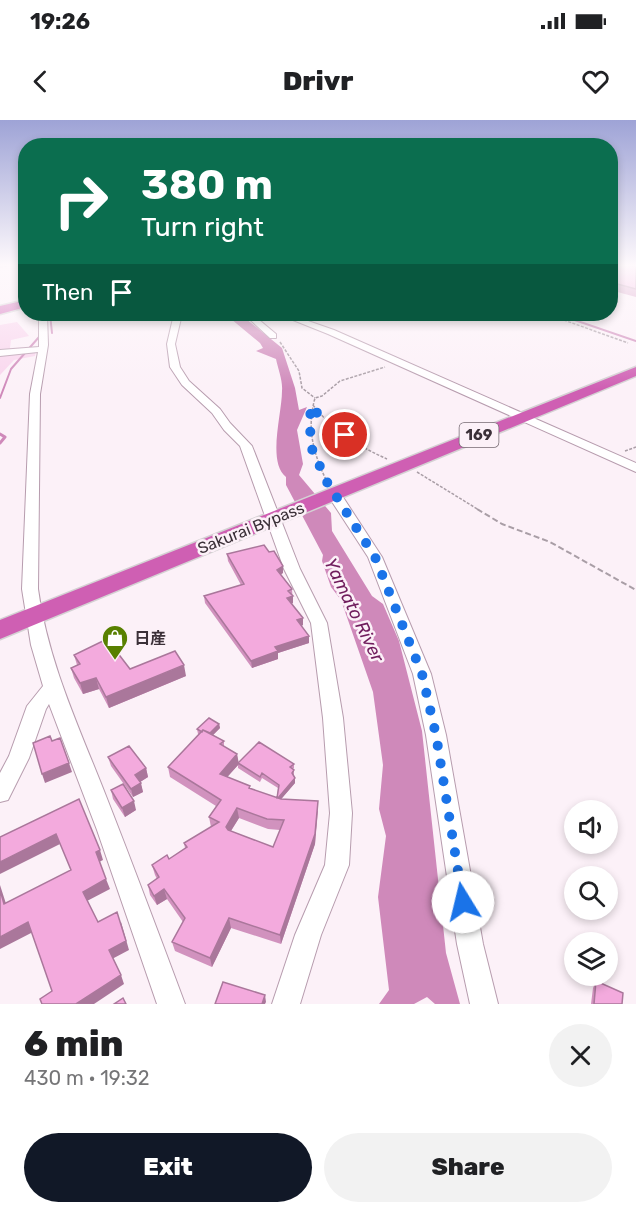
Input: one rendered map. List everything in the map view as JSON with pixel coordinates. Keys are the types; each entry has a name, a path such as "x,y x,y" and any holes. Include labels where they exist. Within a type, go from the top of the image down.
{"highway":[{"name":"Sakurai Bypass","path":"0,630 636,371"}],"street":[{"path":"41,321 35,394 30,589 32,617 52,688 99,805 171,1004"},
{"path":"177,321 173,327 171,346 176,370 182,381 217,411 230,431 240,437 280,516 292,569 319,623 333,718 341,813 337,865 308,935 286,1004"},
{"path":"256,321 273,336"},
{"path":"301,321 331,332 636,468"},
{"path":"0,353 39,350"},
{"path":"328,496 375,557 422,674 436,735 470,944 484,1004"},
{"path":"0,793 19,758 37,706 52,688"}],"path":[{"path":"567,321 628,343"},
{"path":"273,336 290,353 299,371 304,392 315,398 322,396 340,381 398,363"},
{"path":"315,398 309,419 312,449 328,496"},
{"path":"313,405 317,413 357,444 452,492 502,524 550,542 636,590"}],"shaded area":[{"path":"17,322 29,336 11,340 10,348 37,347 35,356 14,360 0,375 0,325"}],"water":[{"name":"Yamato River","path":"233,321 249,321 282,348 295,388 299,410 307,407 297,430 303,464 299,475 331,513 332,531 372,596 383,604 399,641 422,731 446,953 460,1004 435,1004 427,997 414,1004 379,1004 389,990 378,897 386,836 379,809 383,765 373,692 341,600 331,587 322,561 323,555 286,485 286,477 280,470 276,449 281,379 276,359 256,351 263,348"}],"building":[{"path":"264,545 269,552 274,551 283,566 277,570 292,589 288,591 293,596 287,598 303,618 297,620 309,636 275,647 278,651 251,661 204,596 244,584 227,554"},
{"path":"107,639 130,669 175,651 184,665 106,697 96,678 80,683 71,668 80,664 74,655"},
{"path":"209,718 219,724 210,733 197,729"},
{"path":"203,730 224,741 220,744 237,754 220,774 250,786 249,788 281,799 318,801 315,834 280,935 229,918 210,958 172,942 185,918 164,889 154,896 148,885 159,877 152,865 167,855 169,859 187,847 184,843 219,822 209,817 221,800 168,767","holes":["237,808 267,819 284,820 273,847 228,830 226,827"]},
{"path":"50,736 52,741 60,738 69,763 42,774 33,743"},
{"path":"259,742 294,764 290,767 294,770 292,773 295,778 278,798 279,785 262,773 260,777 238,763"},
{"path":"129,746 146,768 135,775 141,783 131,789 108,757"},
{"path":"123,784 134,801 122,808 111,790"},
{"path":"79,799 100,850 96,852 106,879 83,892 98,922 117,912 126,941 109,950 121,975 76,1004 42,1004 40,999 52,991 28,922 0,937 0,890 4,904 71,870 56,834 0,862 0,837"},
{"path":"223,982 265,995 262,1004 215,1004"},
{"path":"596,986 607,986 623,993 622,1004 594,1004"},
{"path":"123,998 126,1004 114,1004"}],"waterway":[{"path":"51,321 52,333"},
{"path":"577,321 636,341"},
{"path":"0,398 11,369 39,337"},
{"path":"0,434 5,437 0,443"}],"place":[{"name":"日産","path":"115,661"}],"route":[{"path":"345,435 317,413 313,405 309,419 312,449 327,482 375,557 422,674 436,735 463,902"}]}
